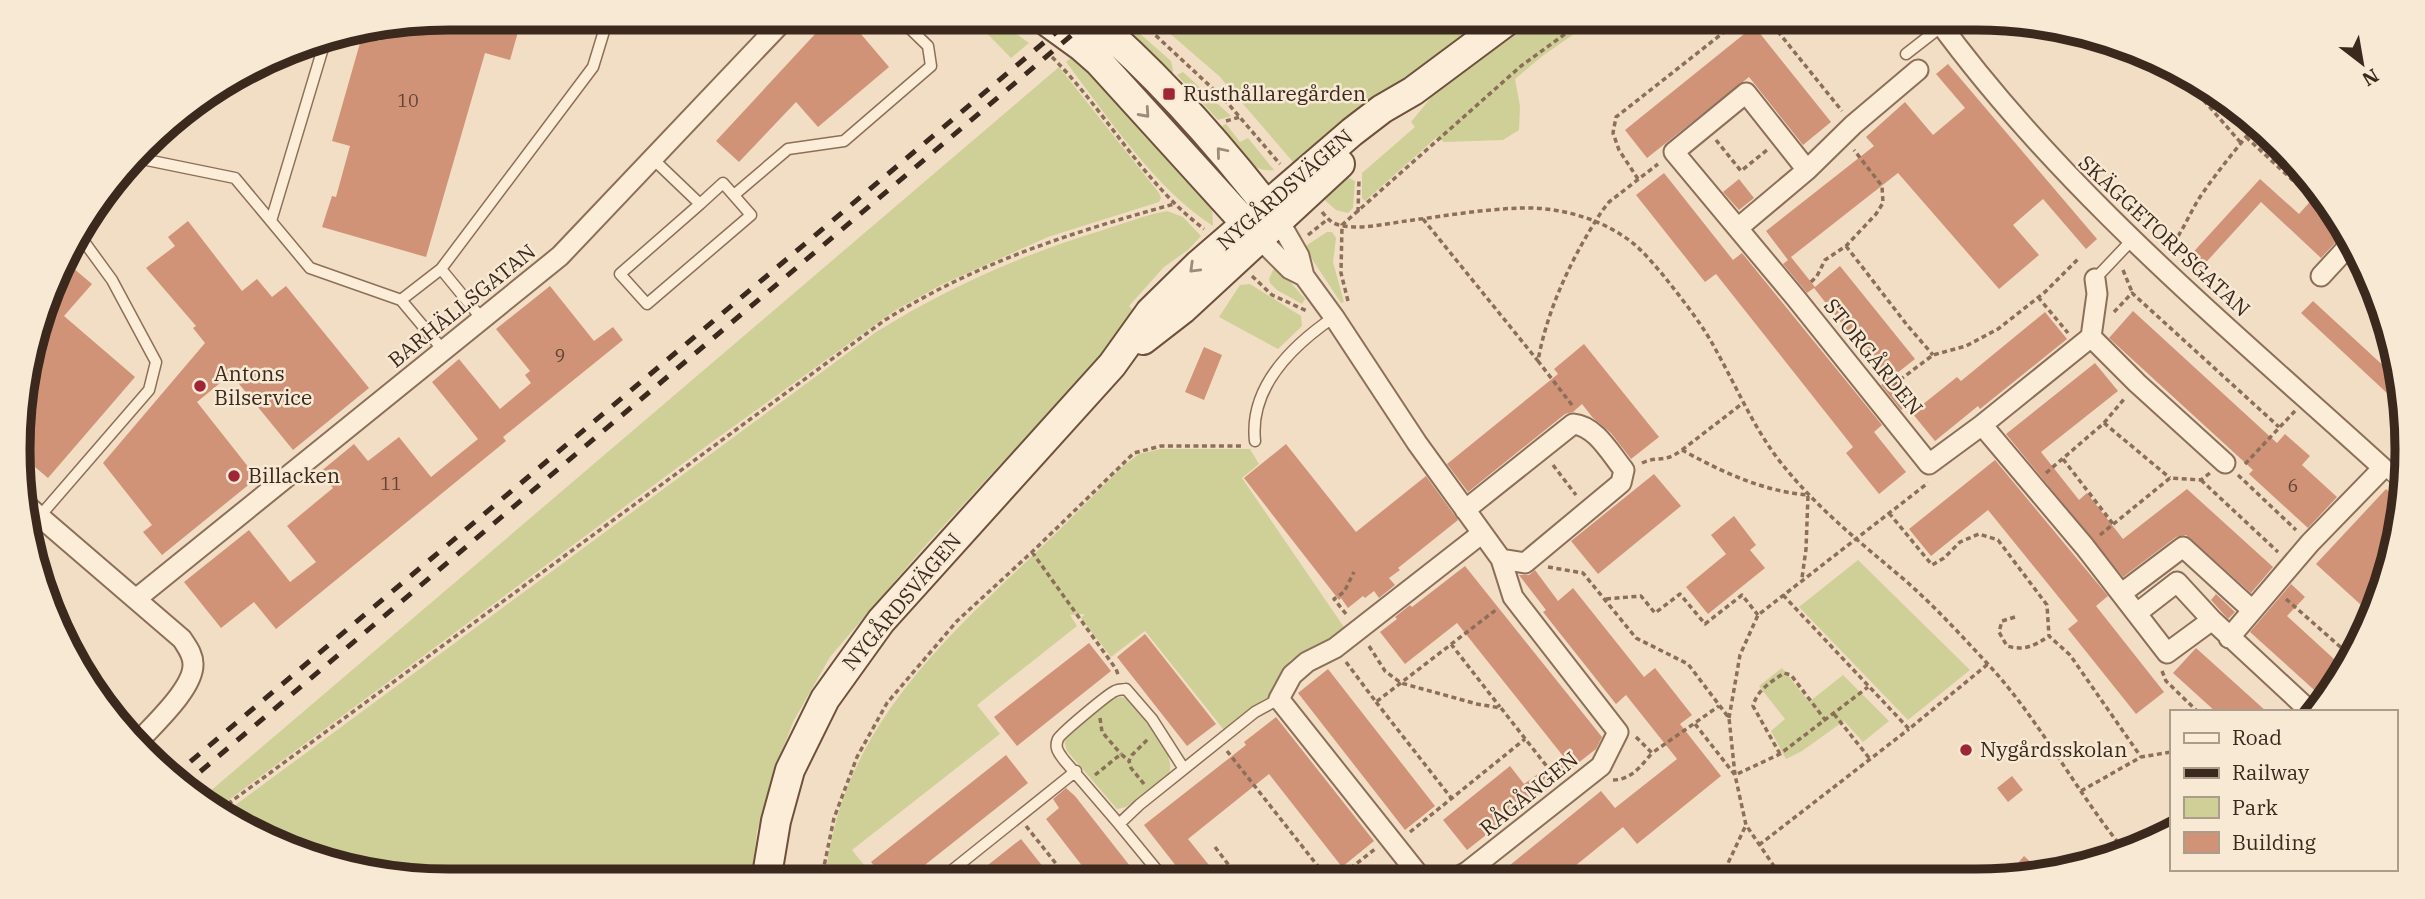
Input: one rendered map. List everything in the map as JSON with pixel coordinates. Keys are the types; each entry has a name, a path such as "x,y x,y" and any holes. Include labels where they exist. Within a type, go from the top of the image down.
{"street":[{"name":"BARHÄLLSGATAN","path":"136,599 560,256 775,30"},
{"path":"1042,30 1082,47 1262,222"},
{"path":"1105,30 1177,102 1262,222 1290,269 1304,276 1334,317 1417,443 1501,559 1513,597 1618,733"},
{"name":"NYGÅRDSVÄGEN","path":"768,869 776,821 790,770 813,721 846,666 931,563 1112,365 1184,309 1229,252 1300,187 1390,120 1413,91 1495,30"},
{"name":"SKÄGGETORPSGATAN","path":"1945,30 1989,88 2048,156 2131,241 2382,468"},
{"path":"1738,228 1918,70"},
{"path":"1674,152 1746,93 1807,170"},
{"name":"STORGÅRDEN","path":"1674,152 1930,464"},
{"path":"2320,276 2344,250"},
{"path":"1930,464 2085,342 2097,294 2095,279"},
{"path":"2085,342 2137,383 2230,468"},
{"path":"1465,510 1573,424 1583,425 1596,436 1624,470 1621,483 1525,564 1501,559"},
{"path":"1982,425 2085,547 2167,653 2212,620"},
{"path":"2229,638 2310,543 2382,468"},
{"path":"35,512 181,639 190,651 193,664 191,678 184,690 143,736"},
{"path":"1415,869 1279,699 1292,674 1307,662 1335,648 1481,534"},
{"path":"2122,593 2183,547 2252,610"},
{"path":"2137,613 2177,582 2229,638 2306,708"},
{"name":"RÅGÅNGEN","path":"1472,869 1601,766 1618,733"}],"lane":[{"path":"401,300 441,269 593,67 604,30"},
{"path":"734,195 788,149 844,141 931,66 928,46 911,30"},
{"path":"1906,54 1931,30"},
{"path":"271,221 322,50"},
{"path":"653,159 700,204"},
{"path":"146,160 235,178 310,268 401,300 443,351"},
{"path":"723,183 751,215 647,304 620,274 700,204 723,183"},
{"path":"2095,279 2131,241"},
{"path":"34,508 149,390 156,362 112,280 85,242"},
{"path":"441,269 482,319"},
{"path":"1255,441 1253,428 1261,396 1273,374 1298,345 1334,317"},
{"path":"2382,468 2394,478"},
{"path":"1156,869 1057,750 1057,744 1065,731 1100,701 1121,690 1130,693 1152,719 1184,769"},
{"path":"1119,824 1152,794 1255,712 1279,699"},
{"path":"954,869 1076,771"}],"path":[{"path":"1150,30 1241,117 1328,219 1342,225 1358,227 1523,208 1543,209 1581,216 1623,236 1637,246 1672,287 1717,352 1743,403 1776,456 1808,495 1856,541 1915,590 1988,664 2034,721 2119,843"},
{"path":"1045,50 1062,67 1174,204 1229,252 1272,295 1302,310 1334,317 1346,308 1349,302 1341,272 1342,225 1521,66 1570,30"},
{"path":"1638,180 1619,150 1613,133 1616,117 1727,30"},
{"path":"1776,30 1848,130 1882,186 1883,203 1876,214 1846,246 1825,260 1811,282"},
{"path":"2198,94 2241,143"},
{"path":"1220,122 1241,117"},
{"path":"1705,127 1741,171 1782,138"},
{"path":"2156,262 2176,241 2198,200 2250,132"},
{"path":"2246,137 2311,197"},
{"path":"1538,361 1548,323 1567,273 1595,222 1609,202 1674,152"},
{"path":"1358,212 1359,170"},
{"path":"226,805 885,320 942,287 1010,256 1050,240 1174,204"},
{"path":"1423,219 1559,386 1583,425"},
{"path":"1846,246 1933,355"},
{"path":"2117,256 2132,293 2279,427"},
{"path":"1893,384 1933,355 1966,346 1987,334 2038,297 2078,260"},
{"path":"2038,297 2085,342 2132,293"},
{"path":"2033,484 2104,423 2137,383"},
{"path":"2245,464 2307,399"},
{"path":"1624,470 1650,459 1666,460 1743,403"},
{"path":"2104,423 2170,478 2201,480 2230,468 2310,543"},
{"path":"823,869 844,788 887,702 957,621 1032,552 1116,468 1141,450 1161,446 1242,446 1255,441"},
{"path":"1541,450 1588,511"},
{"path":"1682,450 1716,469 1754,484 1786,493 1808,495"},
{"path":"2062,459 2113,524"},
{"path":"1776,869 1746,825 1735,775 1729,718 1740,655 1758,615 1856,541 1938,474 1930,464"},
{"path":"2085,547 2170,478"},
{"path":"2201,480 2291,565"},
{"path":"1801,580 1806,549 1808,495"},
{"path":"1889,513 1932,565 1944,558 1960,542 1979,534 1998,540 2047,605 2049,636 2070,655 2141,757"},
{"path":"1032,552 1116,669 1121,690"},
{"path":"1525,564 1583,573 1636,638 1688,664 1729,718"},
{"path":"1353,572 1344,592 1334,599 1385,670 1401,683 1501,708"},
{"path":"2272,587 2344,650"},
{"path":"1605,599 1641,596 1654,613 1680,594 1705,624 1742,595 1758,615"},
{"path":"1783,595 1909,729"},
{"path":"1376,702 1513,597"},
{"path":"2015,617 2002,621 1999,632 2007,646 2019,649 2034,646 2049,636"},
{"path":"1451,644 1568,793"},
{"path":"1335,648 1452,799"},
{"path":"2167,653 2160,666 2166,681 2196,710"},
{"path":"1759,845 1988,664"},
{"path":"1780,754 1753,706 1758,693 1784,673 1791,675 1826,721"},
{"path":"1735,775 1780,754 1869,687"},
{"path":"1601,766 1614,780 1625,779 1639,769 1652,753 1719,705"},
{"path":"1095,708 1102,732 1129,761 1131,768 1152,794"},
{"path":"1834,714 1871,759"},
{"path":"1695,724 1735,775"},
{"path":"1129,761 1140,746 1158,731"},
{"path":"1618,733 1629,733 1640,739 1652,753"},
{"path":"1351,869 1452,799 1525,739"},
{"path":"1220,741 1320,869"},
{"path":"2081,791 2141,757 2170,752"},
{"path":"1085,783 1121,754"},
{"path":"1018,817 1060,869"},
{"path":"1725,869 1746,825"},
{"path":"1390,869 1393,840"},
{"path":"1215,848 1231,869"}],"green space":[{"path":"984,30 1011,30 1029,43 1011,58"},
{"path":"1125,30 1136,30 1171,61 1172,80"},
{"path":"1166,30 1472,30 1341,123 1293,162 1219,76"},
{"path":"1522,30 1580,30 1515,79 1520,106 1519,130 1503,140 1444,142 1437,137 1365,201 1362,198 1362,173 1415,127 1411,122 1433,95"},
{"path":"1075,55 1212,207 1213,226 1172,193 1134,151 1066,62"},
{"path":"1059,67 1159,193 1159,202 1048,237 943,284 894,311 712,442 224,804 208,793"},
{"path":"1183,72 1231,116 1218,120 1177,75"},
{"path":"1226,124 1240,142 1248,138 1274,170 1257,168 1242,157 1216,129"},
{"path":"1345,176 1355,181 1353,208 1348,213 1336,210 1319,195"},
{"path":"1167,211 1183,217 1201,236 1188,250 1164,267 1129,306 1134,311 1115,340 925,546 830,657 793,722 771,781 757,831 752,869 449,869 395,866 315,847 264,826 231,808 876,332 957,287 1013,262 1142,217"},
{"path":"1327,232 1332,232 1336,238 1333,262 1344,302 1341,303 1304,247"},
{"path":"1278,268 1305,299 1302,304 1270,283 1273,270"},
{"path":"1250,284 1301,316 1302,326 1278,349 1219,317 1240,285"},
{"path":"1161,449 1250,449 1259,464 1242,478 1346,630 1325,646 1290,660 1274,694 1224,730 1145,631 1111,657 1081,618 1085,614 1070,615 1077,626 977,705 1000,734 852,850 867,869 827,869 834,830 849,784 870,741 895,702 957,629 1122,467 1139,454"},
{"path":"1858,560 1970,670 1908,720 1799,607"},
{"path":"1782,668 1809,702 1843,675 1889,721 1863,742 1844,721 1786,759 1771,731 1785,719 1759,686"},
{"path":"1127,698 1157,735 1164,746 1170,767 1168,775 1126,807 1117,809 1067,751 1064,740 1110,700"}],"building":[{"path":"519,30 510,60 485,53 426,257 322,227 332,196 336,197 350,146 332,141 361,40 369,38 380,41 382,35 395,33"},
{"path":"819,30 858,30 889,67 818,127 796,102 739,162 716,141"},
{"path":"1749,30 1757,30 1831,122 1803,145 1749,77 1647,158 1625,130"},
{"path":"1948,64 2097,239 2086,249 2043,199 2013,225 2039,255 1999,289 1898,173 1791,257 1815,287 1840,266 1915,359 1889,379 1908,404 1901,410 1881,385 1887,381 1814,288 1807,293 1783,264 1788,260 1766,231 1874,146 1866,137 1905,102 1933,135 1965,108 1936,74"},
{"path":"1664,173 1733,260 1742,253 1882,425 1874,432 1906,472 1879,494 1846,453 1853,447 1716,274 1705,282 1636,195"},
{"path":"1739,179 1754,198 1739,210 1723,192"},
{"path":"2260,179 2299,214 2313,199 2338,238 2321,258 2261,202 2199,270 2187,259"},
{"path":"188,221 242,291 257,279 272,297 286,286 369,388 293,450 231,374 197,402 257,478 162,555 143,532 152,525 103,463 205,343 193,328 196,326 146,268 175,246 168,237"},
{"path":"72,267 92,284 64,316 135,377 48,478 31,463 33,395 44,341"},
{"path":"550,286 594,341 613,327 623,340 503,437 506,441 276,629 254,602 221,628 184,582 249,530 290,582 316,562 287,526 333,488 320,472 354,444 368,461 399,437 431,477 478,439 432,382 459,359 500,409 531,383 525,375 530,371 496,329"},
{"path":"2313,301 2387,369 2392,398 2301,313"},
{"path":"2133,311 2277,443 2285,434 2310,456 2302,465 2337,497 2308,528 2249,474 2253,470 2109,338"},
{"path":"2045,312 2067,339 1980,409 1978,406 1935,441 1912,413 1957,377 1961,381"},
{"path":"1584,344 1659,437 1631,459 1611,433 1593,418 1582,404 1573,412 1565,414 1468,492 1447,464 1558,374 1554,369"},
{"path":"1204,347 1222,355 1204,400 1185,392"},
{"path":"2095,363 2118,391 2041,452 2079,500 2087,493 2123,539 2187,489 2273,567 2251,593 2186,535 2176,537 2123,577 2006,434"},
{"path":"1286,444 1356,532 1426,476 1458,520 1398,568 1400,570 1389,578 1395,585 1379,598 1374,591 1348,608 1244,478"},
{"path":"1995,460 2108,596 2096,606 2164,692 2136,714 2068,629 2078,621 1988,510 1931,556 1909,529"},
{"path":"1654,474 1681,506 1598,574 1571,541"},
{"path":"2386,489 2393,495 2381,558 2364,608 2316,564"},
{"path":"1734,516 1756,545 1750,550 1765,568 1708,614 1686,587 1726,554 1711,535"},
{"path":"1465,566 1602,737 1596,749 1467,850 1443,820 1510,766 1524,784 1563,756 1457,623 1405,664 1380,632 1410,605 1412,607"},
{"path":"1535,570 1558,601 1573,588 1644,677 1655,668 1692,715 1680,724 1721,776 1637,844 1623,827 1571,869 1505,869 1601,791 1615,808 1677,759 1626,695 1616,704 1543,612 1546,610 1519,575 1529,575"},
{"path":"2291,584 2305,597 2287,616 2337,662 2318,693 2250,632"},
{"path":"2216,594 2235,612 2228,619 2211,600"},
{"path":"1145,634 1216,724 1187,746 1117,657"},
{"path":"1089,643 1111,671 1017,746 994,717"},
{"path":"2196,648 2265,710 2214,710 2173,673"},
{"path":"1328,669 1435,806 1405,830 1298,693"},
{"path":"1276,717 1374,841 1342,867 1269,774 1188,839 1212,869 1178,869 1144,825 1246,745 1244,742"},
{"path":"1006,755 1028,783 920,869 877,869 871,862"},
{"path":"2012,776 2023,790 2008,802 1997,788"},
{"path":"1066,788 1132,869 1085,869 1046,819 1059,808 1053,799"},
{"path":"1021,839 1044,868 1043,869 983,869"},
{"path":"2024,856 2034,865 2030,866 2014,867"}],"railway":[{"path":"180,771 1059,30"},
{"path":"190,780 1078,30"}],"place":[{"name":"Rusthållaregården","path":"1169,94"},
{"name":"Antons Bilservice","path":"200,386"},
{"name":"Billacken","path":"234,476"},
{"name":"Nygårdsskolan","path":"1966,750"}]}
